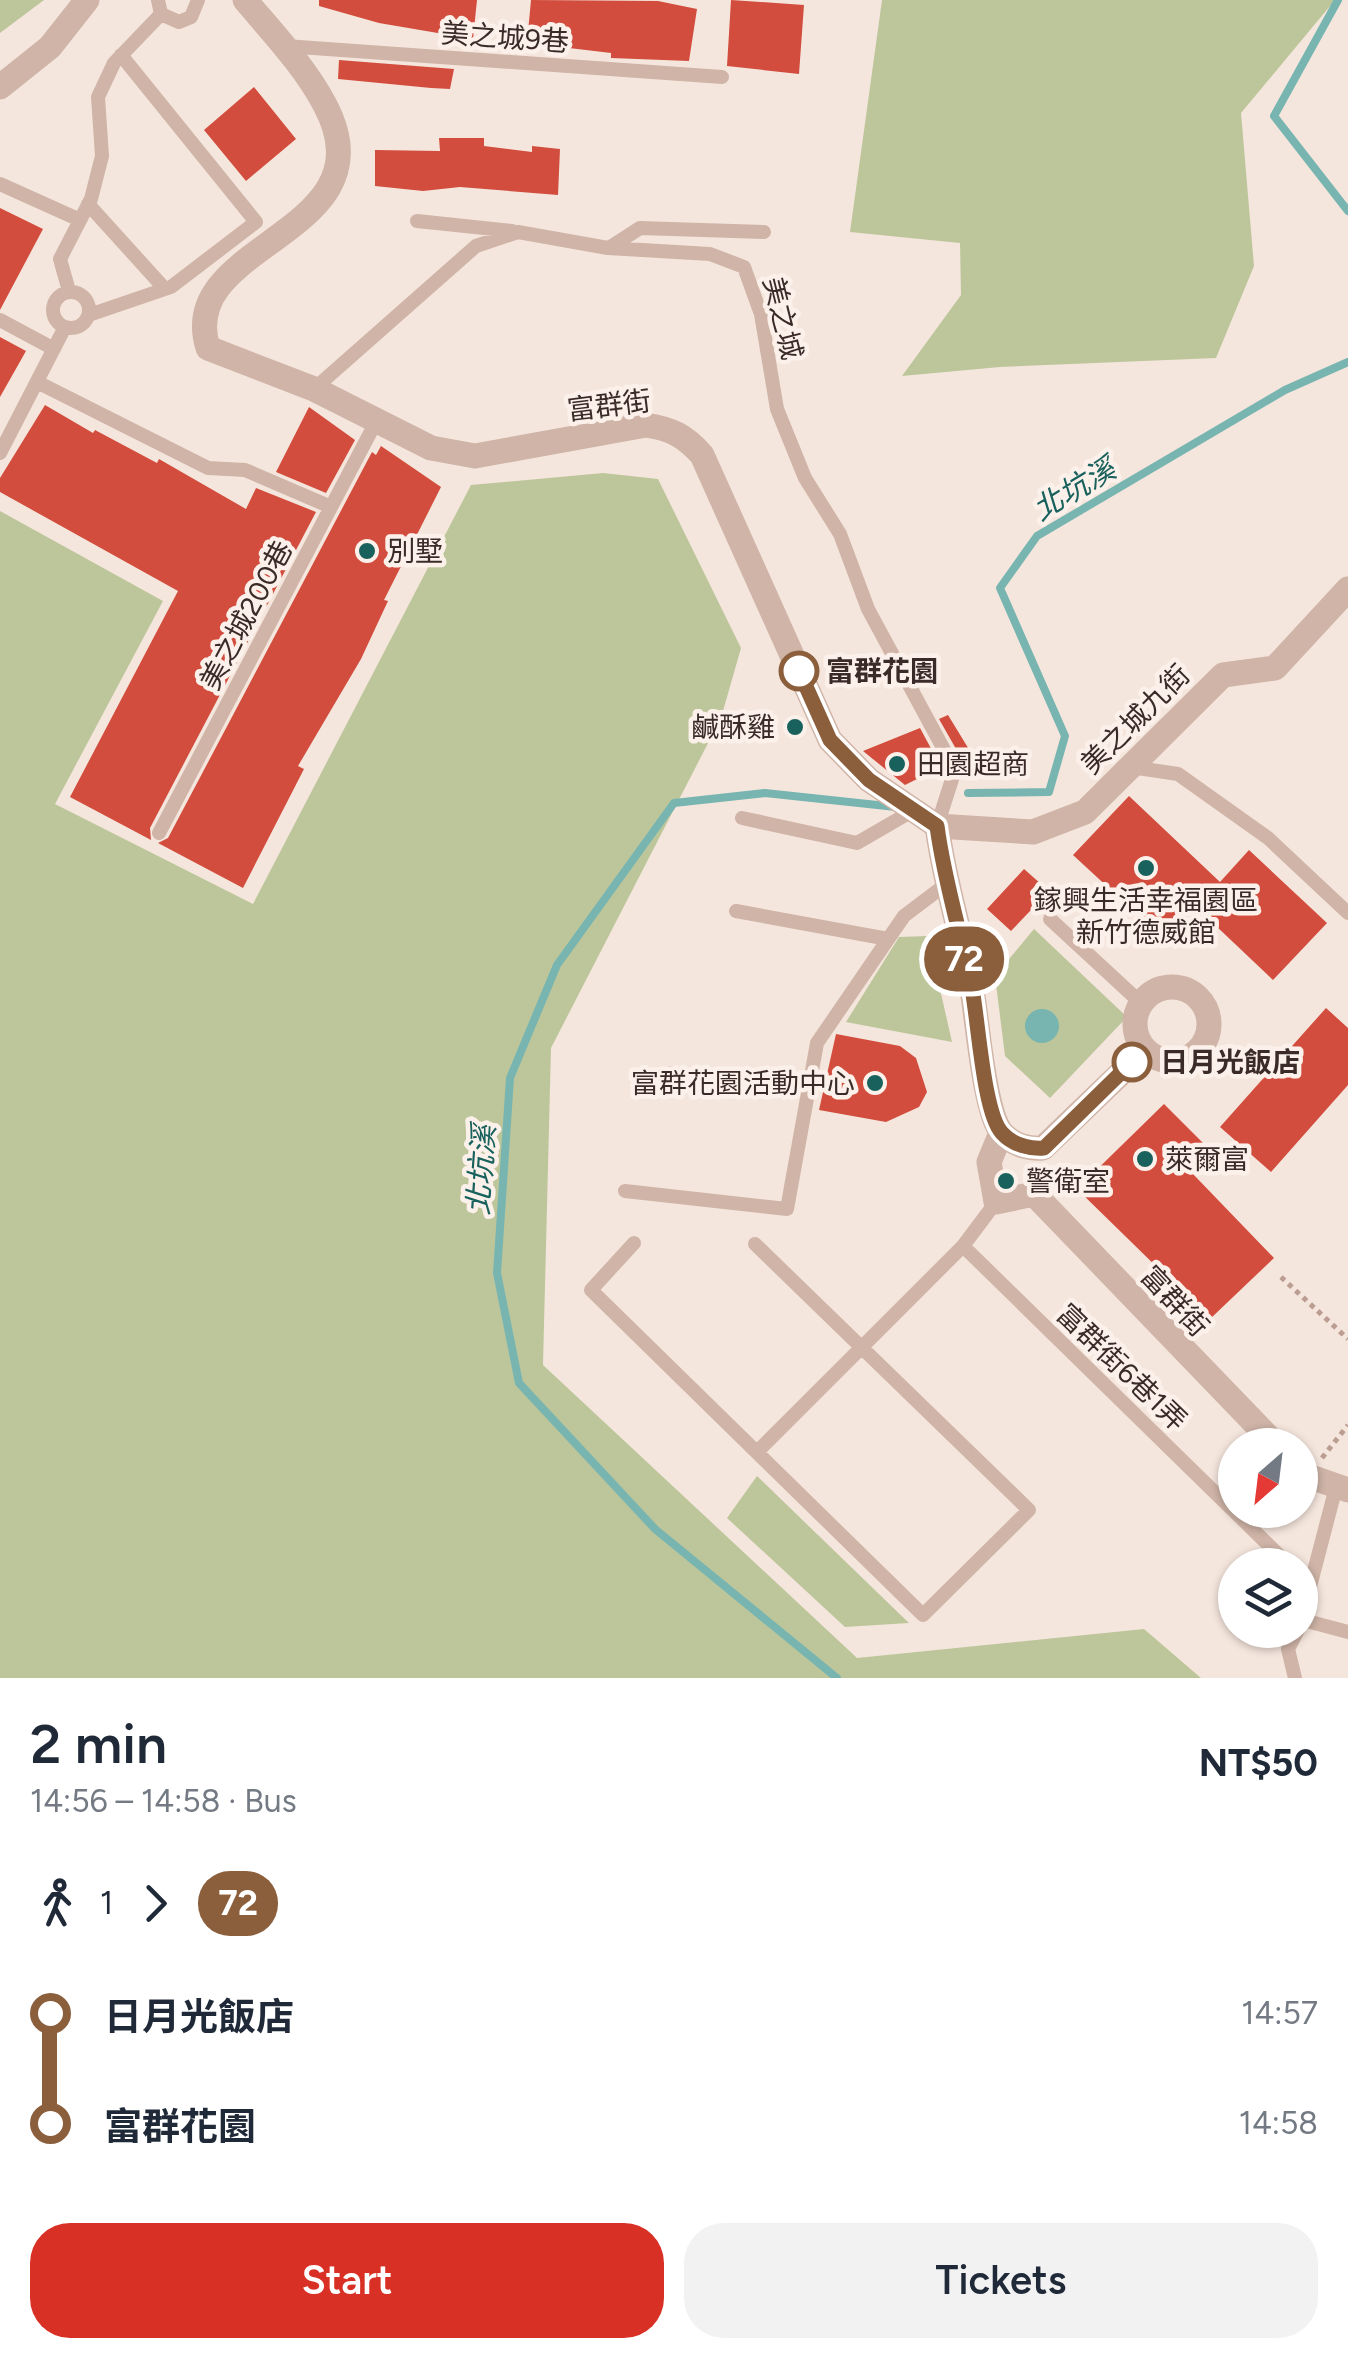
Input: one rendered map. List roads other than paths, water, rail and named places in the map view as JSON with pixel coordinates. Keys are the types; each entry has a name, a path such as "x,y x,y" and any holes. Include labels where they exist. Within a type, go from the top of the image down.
{"street":[{"path":"0,87 50,47 86,0"},
{"name":"富群街","path":"245,0 325,104 337,144 334,168 319,205 222,278 206,304 200,325 208,348 314,389 431,448 474,456 646,425 671,428 702,455 830,740 869,780 937,826"},
{"name":"美之城九街","path":"937,826 1034,832 1085,812 1223,675 1275,668 1348,590"},
{"path":"937,826 944,885 971,982 991,1109 1002,1133 1028,1149 1044,1148 1144,1050"},
{"path":"1160,989 1185,990 1204,1006 1208,1017 1205,1040 1189,1057 1166,1061 1144,1050 1135,1027 1141,1003 1160,989"},
{"path":"1002,1133 990,1162 996,1202 1034,1194 1028,1149"},
{"name":"富群街","path":"1034,1194 1260,1428"},
{"path":"1318,1478 1342,1488"}],"lane":[{"path":"89,316 88,302 69,291 60,259 88,204 102,156 98,96 122,54 160,7 172,21 185,20 195,12 198,0"},
{"name":"美之城9巷","path":"284,46 722,77"},
{"path":"69,291 53,304 54,318 65,327 80,326 89,316 165,289 256,222 122,54"},
{"path":"0,184 80,220"},
{"path":"88,204 165,289"},
{"name":"美之城","path":"417,221 518,232 608,248 710,254 744,267 761,314 778,409 805,478 840,534 868,609 955,770 937,826"},
{"path":"608,248 640,228 764,232"},
{"path":"314,389 476,246 518,232"},
{"path":"0,320 54,348"},
{"path":"1,446 65,327"},
{"path":"37,382 208,468 245,470 331,507"},
{"name":"美之城200巷","path":"159,833 377,420"},
{"path":"1130,767 1178,774 1268,838 1348,913"},
{"path":"742,818 857,843 915,810"},
{"path":"625,1191 787,1209 817,1043 904,916 944,885"},
{"path":"736,911 888,939"},
{"path":"1050,919 1141,1003"},
{"path":"670,1072 808,1090"},
{"path":"757,1452 963,1246 996,1202"},
{"path":"634,1243 591,1290 923,1615 1028,1510 755,1244"},
{"name":"富群街6巷1弄","path":"963,1246 1273,1548"},
{"path":"1318,1550 1342,1488"},
{"path":"1318,1628 1348,1632"},
{"path":"1288,1648 1296,1678"}],"water":[{"path":"1042,1009 1054,1014 1059,1026 1054,1038 1042,1043 1030,1038 1025,1026 1030,1014"}],"waterway":[{"name":"北坑溪","path":"1338,0 1274,116 1348,211"},
{"name":"北坑溪","path":"968,793 1049,792 1065,736 1000,588 1037,536 1285,390 1348,362"},
{"name":"北坑溪","path":"837,1678 655,1529 519,1383 497,1273 510,1078 557,965 674,803 765,793 896,807"}],"place":[{"name":"別墅","path":"367,551"},
{"name":"富群花園","path":"799,671"},
{"name":"鹹酥雞","path":"795,727"},
{"name":"田園超商","path":"897,764"},
{"name":"鎵興生活幸福園區 新竹德威館","path":"1146,868"},
{"name":"日月光飯店","path":"1132,1062"},
{"name":"富群花園活動中心","path":"875,1083"},
{"name":"萊爾富","path":"1145,1159"},
{"name":"警衛室","path":"1006,1181"}]}
